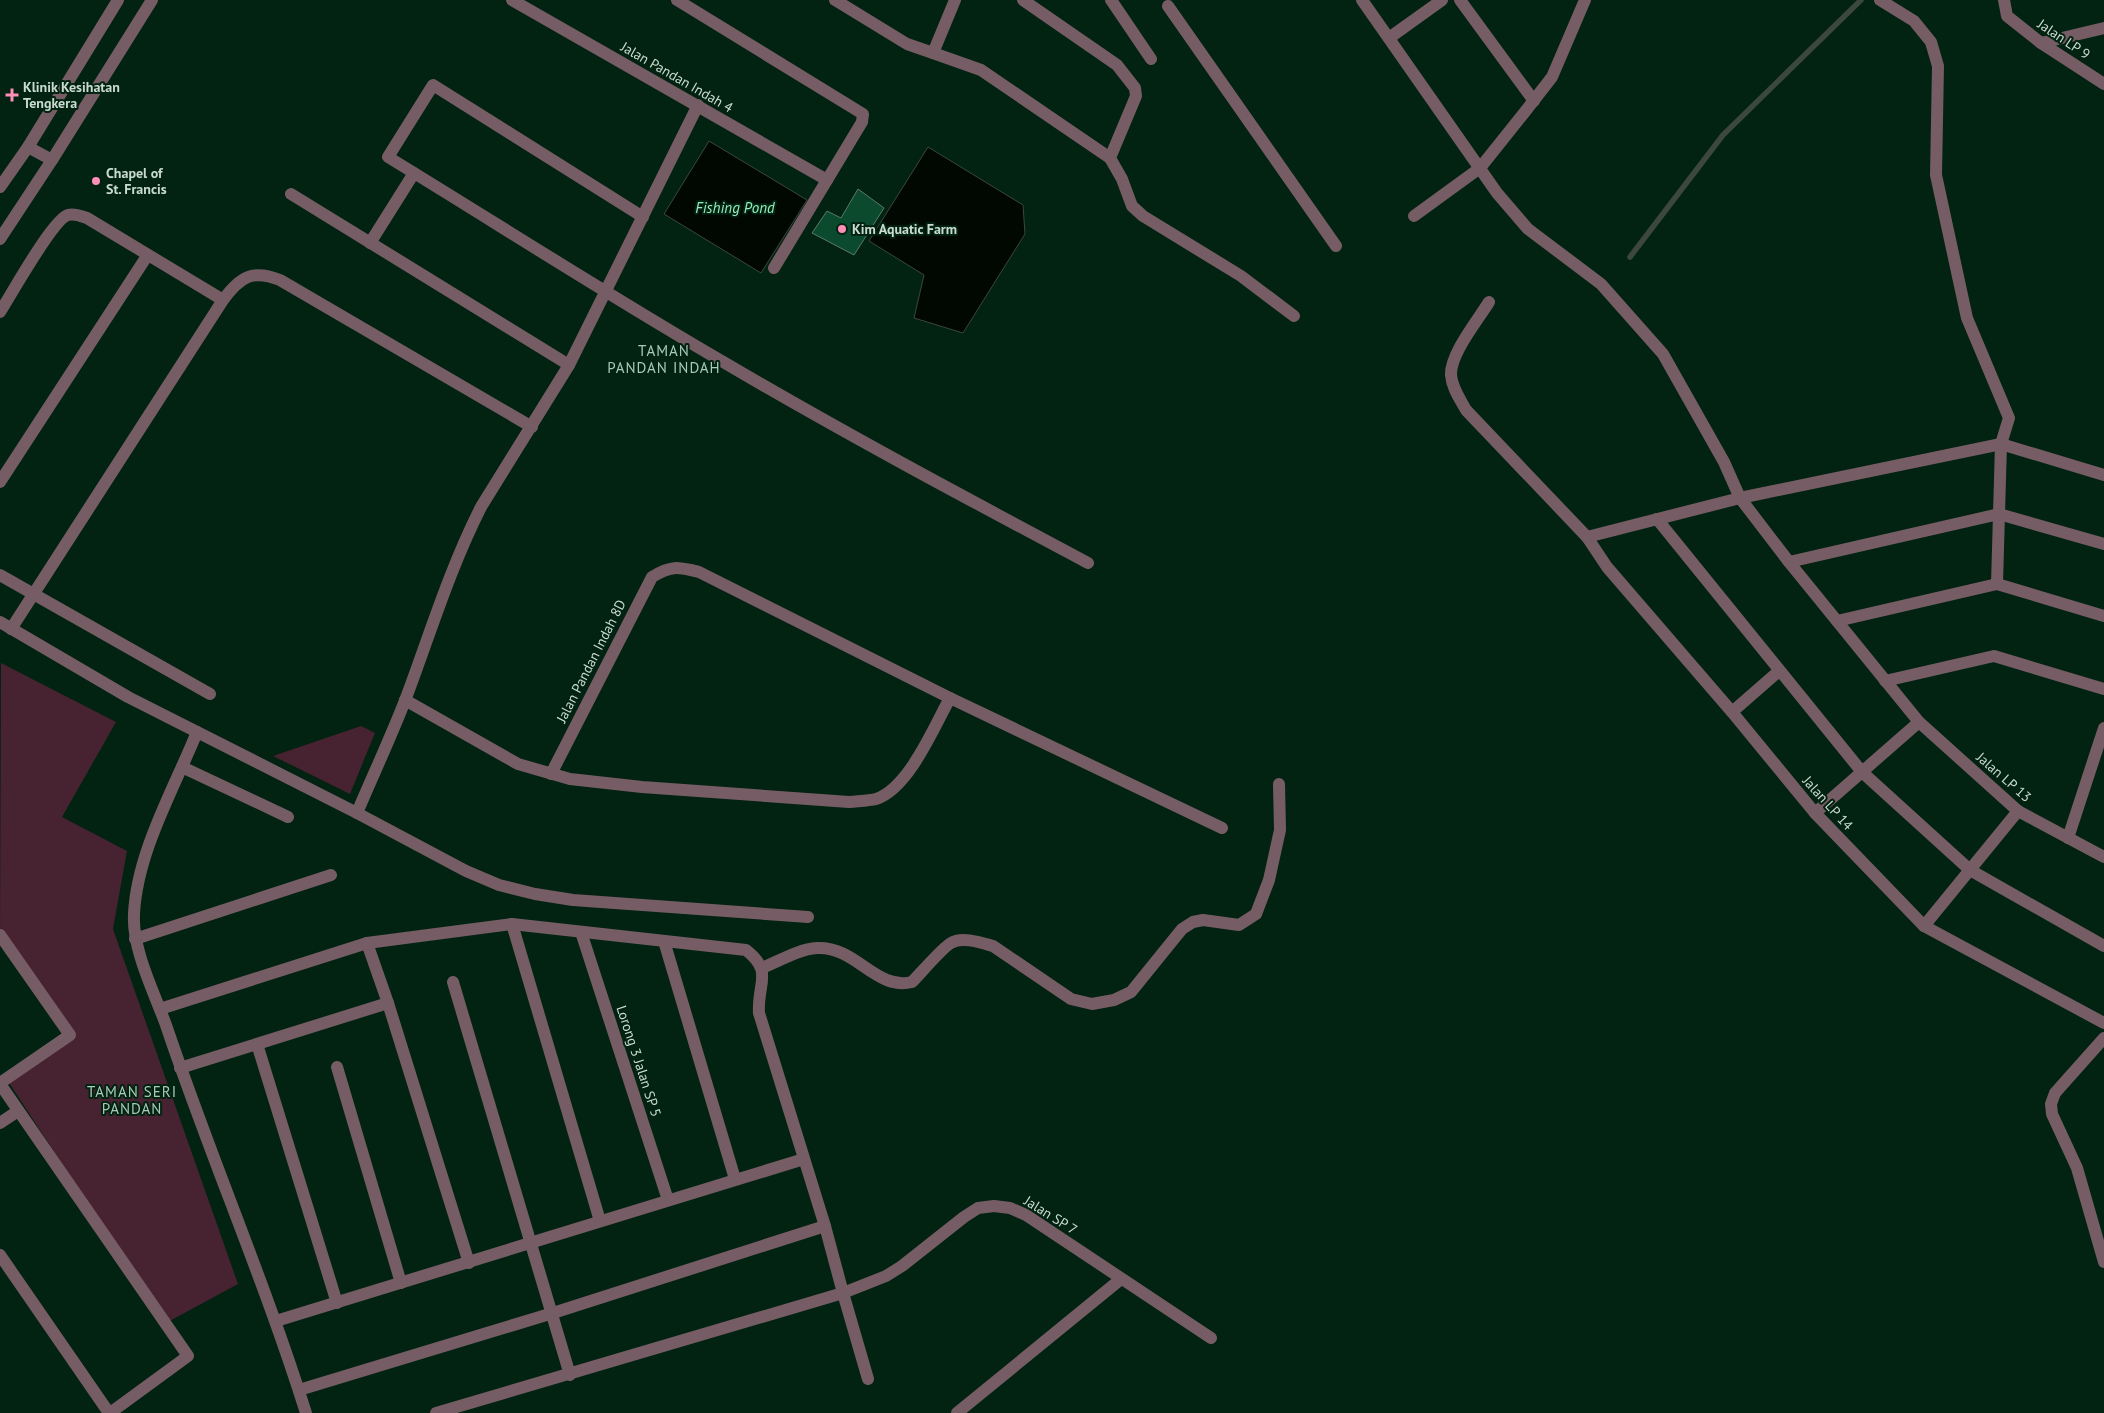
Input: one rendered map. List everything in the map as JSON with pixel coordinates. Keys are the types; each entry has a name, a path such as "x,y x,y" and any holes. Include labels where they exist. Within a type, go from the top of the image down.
{"street":[{"path":"0,187 28,147 118,0"},
{"path":"0,239 152,0"},
{"name":"Jalan Pandan Indah 4","path":"512,0 827,180"},
{"path":"677,0 863,114 862,122 774,268"},
{"path":"835,0 907,44 981,70 1110,158 1122,179 1132,206 1143,216 1241,276 1294,316"},
{"path":"933,53 955,0"},
{"path":"1023,0 1117,65 1134,88 1136,96 1110,158"},
{"path":"1111,0 1151,59"},
{"name":"Jalan LP 13","path":"1362,0 1497,193 1528,228 1601,284 1664,354 1724,462 1740,498 1789,562 1919,722 2018,811 2104,857"},
{"path":"1389,38 1442,0"},
{"path":"1460,0 1534,101"},
{"path":"1414,216 1480,168 1534,101 1552,77 1585,0"},
{"path":"1880,0 1914,21 1931,42 1938,66 1936,175 1967,318 2009,418 2001,444 1997,584"},
{"name":"Jalan LP 9","path":"2004,0 2008,16 2041,43 2104,84"},
{"path":"1169,2 1336,246"},
{"path":"2041,43 2104,28"},
{"path":"643,217 433,85 388,157 606,293 726,364 898,461 1088,563"},
{"path":"357,813 405,700 468,532 481,507 569,365 698,105"},
{"path":"28,147 52,160"},
{"path":"370,243 414,173"},
{"path":"291,194 569,365"},
{"path":"0,312 55,226 68,214 87,218 222,300"},
{"path":"0,482 147,256"},
{"path":"532,427 280,280 268,275 255,274 244,278 234,285 222,300 33,595 6,626 128,697 357,813 466,871 500,885 535,894 573,900 808,917"},
{"name":"Jalan LP 14","path":"1488,302 1452,361 1451,375 1455,392 1466,410 1587,537 1607,567 1732,712 1815,813 1924,926 2102,1018"},
{"path":"1587,537 1740,498 2001,444 2104,475"},
{"path":"1789,562 1999,514 2104,544"},
{"path":"1657,519 1862,772 1970,870 2104,946"},
{"name":"Jalan Pandan Indah 8D","path":"551,774 648,583 652,577 666,568 682,568 699,572 950,698"},
{"path":"0,575 210,694"},
{"path":"1837,621 1997,584 2104,616"},
{"path":"1886,681 1994,656 2104,689"},
{"path":"1732,712 1779,671"},
{"path":"405,700 518,764 570,780 642,788 849,802 876,799 895,787 909,773 950,698 1222,828"},
{"path":"1815,813 1919,722"},
{"path":"2068,838 2104,728"},
{"path":"197,732 151,840 136,892 134,915 135,939 180,1068 276,1321 306,1413"},
{"path":"182,768 288,816"},
{"path":"762,968 808,949 818,948 845,953 884,980 896,984 904,984 912,982 951,943 961,941 979,942 993,946 1070,1000 1092,1004 1114,1000 1131,992 1182,929 1203,920 1239,925 1256,914 1269,880 1280,830 1279,784"},
{"path":"1924,926 2018,811"},
{"path":"135,939 331,875"},
{"path":"160,1009 367,943 512,924 746,950 757,959 762,968 763,977 758,1000 759,1013 825,1226 868,1379"},
{"path":"512,924 600,1221"},
{"name":"Lorong 3 Jalan SP 5","path":"581,932 668,1200"},
{"path":"0,935 70,1035 0,1083 188,1356 109,1413 0,1255"},
{"path":"664,941 735,1179"},
{"path":"367,943 388,1003 469,1263"},
{"path":"453,982 570,1375"},
{"path":"180,1068 388,1003"},
{"path":"2104,1038 2055,1093 2051,1104 2054,1122 2077,1168 2104,1262"},
{"path":"257,1044 337,1303"},
{"path":"337,1068 401,1283"},
{"path":"0,1123 18,1110"},
{"path":"276,1321 804,1159"},
{"name":"Jalan SP 7","path":"436,1413 844,1293 886,1276 902,1266 964,1217 978,1208 994,1206 1010,1208 1026,1215 1211,1338"},
{"path":"299,1390 553,1313 825,1226"},
{"path":"957,1413 1122,1279"}],"shaded area":[{"name":"TAMAN SERI PANDAN","path":"1,663 116,722 62,817 127,851 113,929 238,1284 166,1323 6,1078 69,1035 0,935"},
{"path":"361,726 375,733 350,794 273,756"}],"water":[{"name":"Fishing Pond","path":"709,141 807,200 761,273 664,214"},
{"path":"928,147 1023,205 1025,234 963,333 914,318 924,275 869,241"}],"building":[{"name":"Kim Aquatic Farm","path":"858,189 884,208 854,255 812,233 827,211 841,218"}],"waterway":[{"path":"1630,257 1723,135 1861,0"}],"place":[{"name":"Klinik Kesihatan Tengkera","path":"12,95"},
{"name":"Chapel of St. Francis","path":"96,181"},
{"name":"Kim Aquatic Farm","path":"842,229"}],"district":[{"name":"TAMAN PANDAN INDAH","path":"664,358"},
{"name":"TAMAN SERI PANDAN","path":"132,1100"}]}
